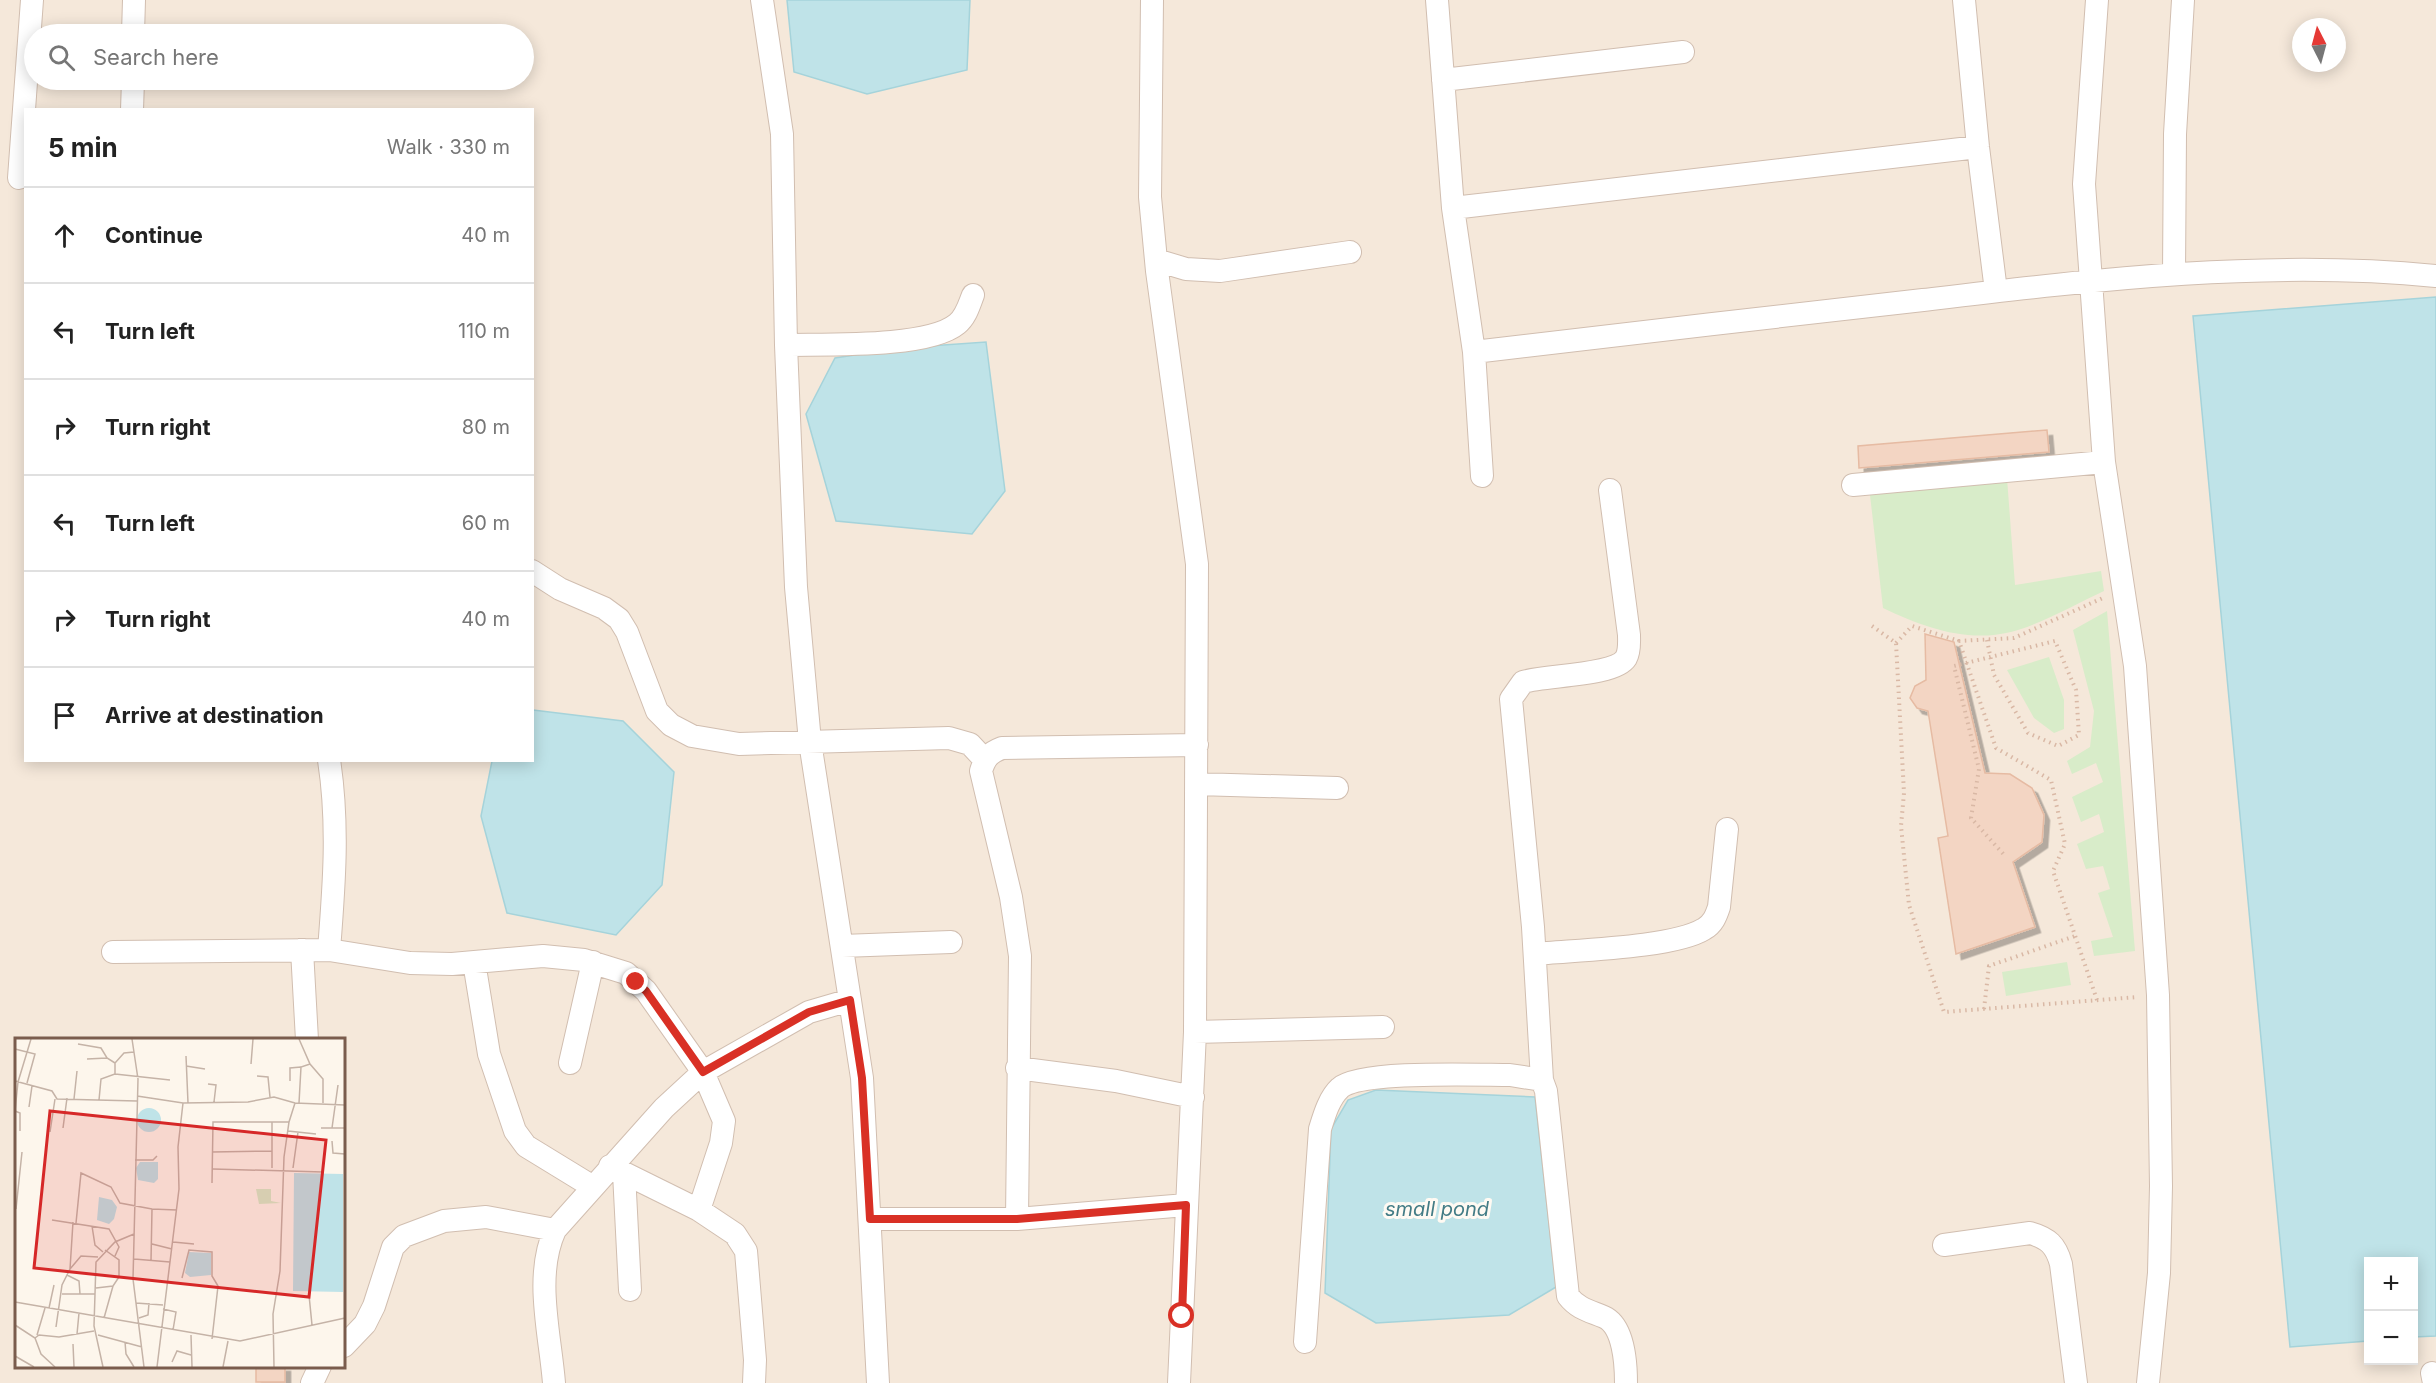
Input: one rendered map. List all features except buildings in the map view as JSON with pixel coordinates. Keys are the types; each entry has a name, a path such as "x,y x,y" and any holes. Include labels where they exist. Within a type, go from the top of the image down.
{"street":[{"path":"30,24 32,0"},
{"path":"134,0 134,24"},
{"path":"762,0 783,134 786,345 796,586 810,742 862,1078 878,1383"},
{"path":"1152,0 1150,197 1156,260 1197,564 1195,1032 1179,1383"},
{"path":"1437,0 1453,208 1474,352 1482,476"},
{"path":"1964,0 1978,147 1996,291"},
{"path":"2097,0 2084,184 2104,462 2135,666 2158,995 2161,1197 2159,1273 2148,1383"},
{"path":"2174,274 2175,134 2183,0"},
{"path":"1443,80 1683,52"},
{"path":"24,108 25,90"},
{"path":"132,108 133,90"},
{"path":"19,178 24,110"},
{"path":"1453,208 1978,147"},
{"path":"1156,260 1186,269 1220,271 1350,252"},
{"path":"1474,352 1996,291 2174,274 2314,269 2371,270 2436,276"},
{"path":"786,345 874,343 943,332 963,317 973,295"},
{"path":"1853,485 2104,462"},
{"path":"1610,490 1629,635 1626,658 1619,665 1606,669 1523,682 1511,699 1534,954 1542,1080 1546,1091 1568,1296 1576,1306 1608,1318 1615,1327 1620,1340 1626,1383"},
{"path":"534,572 560,589 604,608 619,619 627,632 657,711 671,726 692,736 739,744 949,738 970,744 984,759"},
{"path":"1017,1219 1020,956 1011,897 981,771 984,759 992,752 1002,748 1197,745"},
{"path":"329,762 335,797 337,858 329,950"},
{"path":"1197,784 1337,788"},
{"path":"1534,954 1671,941 1706,929 1716,918 1719,907 1726,829"},
{"path":"842,946 951,942"},
{"path":"302,950 307,1038"},
{"path":"113,952 329,950 410,963 474,962 543,956 593,962 626,973 646,991 703,1072 719,1106 724,1131 699,1210"},
{"path":"474,962 489,1054 515,1131 526,1146 593,1187"},
{"path":"570,1063 593,962"},
{"path":"554,1383 543,1272 548,1244 555,1230 593,1187 617,1170 670,1101 703,1072 809,1012 850,1000"},
{"path":"1195,1032 1383,1027"},
{"path":"1017,1068 1116,1081 1193,1097"},
{"path":"1305,1342 1320,1129 1329,1106 1341,1088 1365,1078 1510,1074 1542,1080"},
{"path":"617,1170 699,1210 735,1234 746,1251 755,1360 754,1383"},
{"path":"617,1170 630,1290"},
{"path":"870,1219 1017,1219 1186,1205"},
{"path":"345,1345 364,1324 374,1306 393,1247 404,1236 444,1221 486,1217 555,1230"},
{"path":"1944,1245 2030,1233 2043,1236 2051,1242 2061,1264 2076,1383"},
{"path":"312,1383 319,1368"}],"path":[{"path":"2124,595 2105,597 2014,638 1959,640 1912,626 1896,643 1904,793 1901,826 1909,905 1944,1012 2158,995"},
{"path":"1872,626 1896,643"},
{"path":"1959,640 1996,748 2051,780 2065,844 2053,871 2097,1000"},
{"path":"1987,640 1989,648 1991,657 1994,675 2028,733 2058,746 2079,735 2076,690 2055,642 2043,644 2010,652 1999,655 1987,658 1954,666 1979,769 1971,818 2006,857"},
{"path":"1984,1009 1989,966 2075,936"}],"shaded area":[{"path":"0,0 2436,0 2436,1383 0,1383"}],"green space":[{"path":"2007,478 2015,585 2101,571 2104,591 2033,625 1994,635 1978,636 1945,631 1929,627 1883,608 1870,495"},
{"path":"2107,611 2135,951 2094,956 2091,941 2113,937 2098,893 2110,889 2103,866 2086,869 2077,844 2104,832 2099,814 2081,822 2072,797 2103,782 2096,763 2072,774 2067,761 2090,747 2094,711 2073,630"},
{"path":"2049,657 2064,700 2064,729 2054,733 2034,718 2007,670"},
{"path":"2067,962 2071,985 2006,996 2002,972"}],"water":[{"path":"787,0 970,0 967,70 867,94 794,72"},
{"path":"2436,297 2436,1336 2418,1337 2418,1257 2364,1257 2364,1341 2290,1347 2193,316"},
{"path":"986,342 1005,491 972,534 836,521 806,414 835,358 901,348"},
{"path":"534,710 623,721 674,772 662,885 616,935 507,913 481,816 492,762 534,762"},
{"name":"small pond","path":"1376,1090 1535,1097 1556,1287 1509,1315 1376,1323 1325,1293 1331,1129 1348,1100"}],"route":[{"path":"636,982 646,991 703,1072 809,1012 850,1000 862,1078 870,1219 1017,1219 1186,1205 1182,1316"}]}
